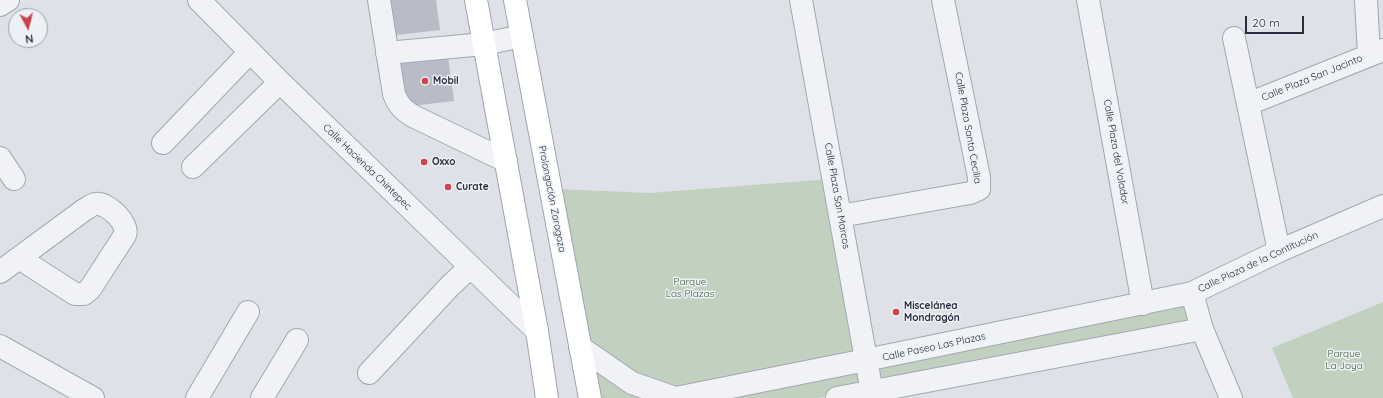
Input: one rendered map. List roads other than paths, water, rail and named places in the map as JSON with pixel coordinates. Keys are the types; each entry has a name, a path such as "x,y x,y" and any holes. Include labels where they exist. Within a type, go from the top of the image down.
{"main road":[{"path":"476,0 537,331 547,398"},
{"name":"Prolongación Zaragoza","path":"515,0 590,398"}],"street":[{"path":"0,5 8,0"},
{"name":"Calle Hacienda Chintepec","path":"199,0 280,82 537,331"},
{"path":"379,0 394,94 403,110 506,161"},
{"name":"Calle Plaza San Marcos","path":"801,0 872,395"},
{"name":"Calle Plaza Santa Cecilia","path":"840,216 970,193 979,189 978,177 943,0"},
{"name":"Calle Plaza del Volador","path":"1088,0 1143,304"},
{"name":"Calle Plaza San Jacinto","path":"1248,104 1376,52 1366,0"},
{"path":"387,53 484,44 522,36"},
{"name":"Calle Plaza San Jacinto","path":"1234,38 1279,251"},
{"path":"163,143 250,52"},
{"path":"193,167 280,82"},
{"path":"0,158 14,180"},
{"path":"0,272 84,210 95,204 105,205 110,208 126,227 126,232 88,292 79,295 75,294 19,258"},
{"name":"Calle Plaza de la Contitución","path":"1231,398 1202,329 1192,293 1279,251 1383,206"},
{"path":"368,373 449,287 470,267"},
{"name":"Calle Paseo Las Plazas","path":"580,347 632,383 675,398 1192,293"},
{"path":"197,398 248,312"},
{"path":"837,398 872,395 1202,329"},
{"path":"262,398 297,340"},
{"path":"0,346 93,398"}],"place":[{"name":"Mobil","path":"425,81"},
{"name":"Oxxo","path":"424,162"},
{"name":"Curate","path":"448,187"},
{"name":"Miscelánea Mondragón","path":"896,312"}],"park label":[{"name":"Parque Las Plazas","path":"690,288"},
{"name":"Parque La Joya","path":"1344,360"}]}
